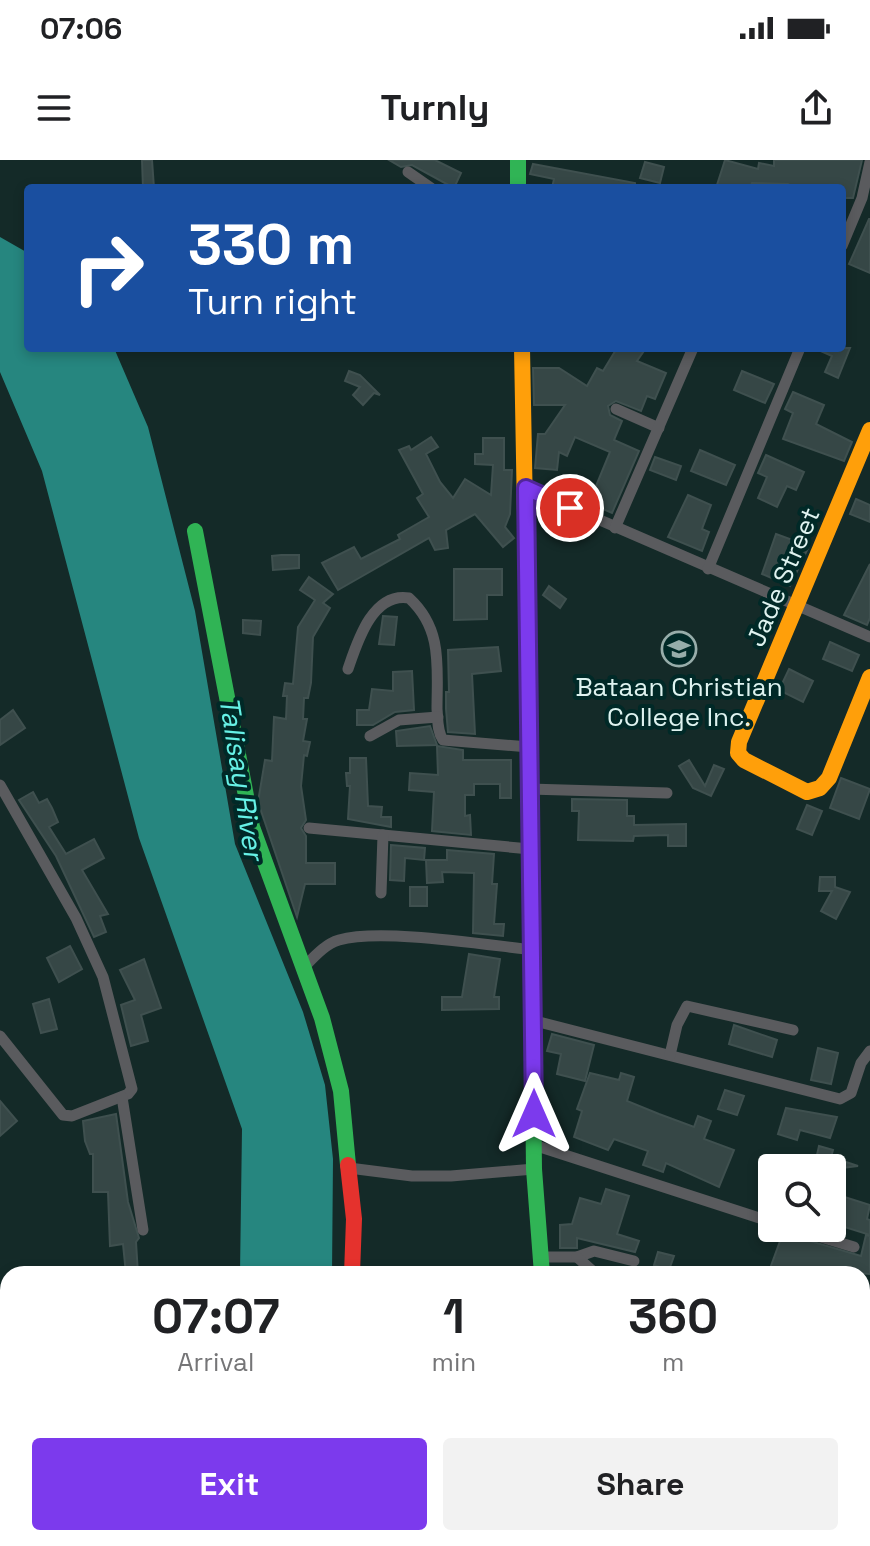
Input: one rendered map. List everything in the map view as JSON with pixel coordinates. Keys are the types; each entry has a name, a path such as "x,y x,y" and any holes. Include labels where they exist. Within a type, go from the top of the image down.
{"street":[{"path":"518,160 518,184"},
{"path":"846,236 862,198 870,162"},
{"path":"408,172 425,184"},
{"path":"522,352 534,950 534,1169 542,1266 594,1251 634,1261"},
{"path":"615,528 691,352"},
{"path":"708,569 798,352"},
{"path":"616,409 659,428"},
{"name":"Jade Street","path":"870,430 739,742 738,753 744,760 807,792 820,788 829,778 870,677"},
{"path":"526,488 870,637"},
{"path":"195,531 252,827 304,967 334,1060 354,1219 352,1266"},
{"path":"348,669 365,622 393,600 409,598 428,619 436,637 438,717 443,740 529,747"},
{"path":"370,736 399,720 438,717"},
{"path":"0,785 76,918 103,977 132,1089 122,1097 72,1116 63,1115 0,1036"},
{"path":"529,789 667,793"},
{"path":"309,828 530,849"},
{"path":"381,893 383,835"},
{"path":"304,967 330,944 351,938 424,939 534,950"},
{"path":"670,1055 677,1025 687,1006 705,1007 793,1030"},
{"path":"535,1021 840,1099 851,1093 861,1063 870,1051"},
{"path":"122,1097 143,1230"},
{"path":"534,1145 758,1217"},
{"path":"349,1168 412,1176 482,1175 534,1169"},
{"path":"838,1242 854,1247"},
{"path":"577,1257 587,1266"},
{"path":"0,1359 0,1373"}],"water":[{"path":"0,237 24,251 24,352 116,352 148,427 195,611 235,844 303,1012 325,1085 333,1159 332,1266 240,1266 242,1129 139,838 42,471 0,372"}],"building":[{"path":"142,160 152,160 154,184 143,184"},
{"path":"389,160 435,160 461,173 456,184 447,184 412,165 401,167"},
{"path":"725,160 758,169 759,163 774,166 774,160 862,160 853,198 846,198 846,184 717,184"},
{"path":"645,162 664,167 660,183 640,178"},
{"path":"533,164 635,184 553,184 554,179 530,174"},
{"path":"870,219 870,273 849,264"},
{"path":"846,348 850,348 838,378 825,372 832,356 823,352 846,352"},
{"path":"615,352 643,352 637,361 666,373 655,399 647,396 641,411 616,401 608,406 610,415 622,421 614,440 639,451 612,513 589,503 610,452 575,437 567,456 559,452 557,470 535,468 538,434 545,434 565,405 534,405 533,368 559,368 587,386 597,368 603,371"},
{"path":"349,371 360,375 380,395 374,393 363,405 353,395 360,387 345,381"},
{"path":"742,371 774,384 765,403 734,390"},
{"path":"793,392 824,405 816,424 852,442 844,461 783,439 793,413 785,409"},
{"path":"431,437 438,447 426,454 440,482 453,498 465,479 491,495 493,465 475,464 475,454 483,454 483,438 504,438 504,470 512,470 510,514 505,527 514,538 503,547 475,514 446,530 448,548 435,550 429,538 338,590 322,563 354,547 361,559 400,539 398,535 429,517 417,498 423,494 399,450 409,446 411,450"},
{"path":"700,450 735,465 726,485 691,471"},
{"path":"766,455 804,472 796,490 787,486 777,507 758,498 767,477 758,473"},
{"path":"655,457 681,466 676,480 650,470"},
{"path":"688,495 711,505 702,529 709,532 702,551 668,537"},
{"path":"856,499 870,505 870,522 850,514"},
{"path":"776,534 809,546 790,586 762,574"},
{"path":"299,555 299,568 273,570 272,556"},
{"path":"870,564 870,618 867,625 844,615"},
{"path":"454,569 502,569 502,595 487,595 487,619 454,620"},
{"path":"309,577 333,594 323,603 330,608 313,637 311,683 308,698 304,698 303,719 307,719 303,741 310,742 307,756 304,755 301,786 306,820 301,828 306,836 306,863 335,863 335,884 305,884 297,917 258,802 265,760 272,761 274,717 286,719 287,696 283,696 285,683 293,684 298,627 315,600 300,590"},
{"path":"549,586 566,599 560,608 543,595"},
{"path":"383,616 397,617 394,645 379,644"},
{"path":"243,620 261,621 260,635 243,633"},
{"path":"830,642 859,655 852,671 823,659"},
{"path":"498,647 501,671 472,674 475,734 448,732 448,650"},
{"path":"789,669 813,681 803,702 779,690"},
{"path":"412,671 414,710 395,712 373,725 357,725 357,710 369,710 372,689 393,691 393,672"},
{"path":"13,710 25,728 0,745 0,720"},
{"path":"430,726 437,745 397,746 396,731"},
{"path":"437,746 463,750 463,760 511,760 511,798 500,798 500,784 474,784 474,795 465,795 465,816 470,815 471,835 432,831 434,792 409,790 410,773 438,775"},
{"path":"350,758 366,758 368,806 382,807 381,817 391,817 391,827 348,819 350,786 347,786 346,773 350,773"},
{"path":"689,760 705,786 714,765 724,769 711,796 693,788 679,766"},
{"path":"841,778 870,789 859,819 830,808"},
{"path":"33,792 39,803 47,799 52,808 58,822 49,827 66,854 94,839 104,858 82,870 108,914 100,916 106,932 94,937 56,856 19,800"},
{"path":"572,799 627,800 627,816 634,816 634,825 686,824 686,846 668,846 668,835 634,836 633,841 578,840 579,811 572,811"},
{"path":"807,805 822,811 812,835 797,829"},
{"path":"391,845 425,848 424,860 405,858 404,881 390,880"},
{"path":"447,850 494,854 492,884 497,884 494,924 504,924 503,936 473,933 474,873 442,872 443,882 427,883 426,860 447,860"},
{"path":"820,877 835,877 835,887 850,892 836,919 821,911 832,891 819,891"},
{"path":"410,887 427,887 427,906 410,906"},
{"path":"70,946 82,969 59,982 47,958"},
{"path":"469,954 500,959 494,997 499,997 499,1009 442,1010 442,997 462,997"},
{"path":"144,959 161,1008 141,1015 148,1041 131,1046 121,1005 135,1000 120,970"},
{"path":"49,999 57,1029 41,1033 33,1004"},
{"path":"734,1025 777,1040 772,1057 729,1044"},
{"path":"552,1034 594,1045 585,1081 557,1074 561,1054 547,1051"},
{"path":"818,1048 838,1053 831,1084 811,1080"},
{"path":"590,1073 619,1080 621,1073 634,1077 627,1101 659,1114 694,1127 698,1116 711,1121 704,1139 734,1150 719,1187 666,1163 663,1172 643,1165 648,1151 614,1139 608,1150 574,1137 582,1111 577,1109"},
{"path":"725,1090 744,1096 737,1115 718,1109"},
{"path":"0,1101 17,1121 0,1136"},
{"path":"786,1108 837,1117 830,1138 800,1130 797,1140 778,1134"},
{"path":"116,1114 128,1202 139,1238 136,1242 138,1266 125,1266 123,1244 110,1246 108,1192 93,1192 93,1154 90,1154 85,1141 83,1121"},
{"path":"819,1146 833,1150 832,1154 817,1154"},
{"path":"606,1189 629,1196 617,1234 639,1241 635,1252 577,1238 577,1248 560,1248 560,1225 572,1224 580,1198 601,1204"},
{"path":"846,1197 870,1205 867,1219 870,1220 870,1235 846,1227"},
{"path":"866,1235 870,1236 870,1266 771,1266 780,1242 814,1242 861,1256"},
{"path":"658,1252 674,1256 670,1266 654,1265"}],"traffic: fast":[{"path":"518,160 518,184"},
{"path":"195,531 252,827 322,1018 341,1091 348,1165"},
{"path":"529,732 534,1169 541,1266"}],"traffic: slow":[{"path":"522,352 529,732"},
{"path":"870,430 739,742 738,753 744,760 807,792 820,788 829,778 870,677"}],"traffic: jam":[{"path":"348,1165 354,1219 352,1266"}],"place":[{"name":"Bataan Christian College Inc.","path":"679,649"}],"route":[{"path":"534,1114 526,488 570,508"}],"water label":[{"name":"Talisay River","path":"242,778"}]}
